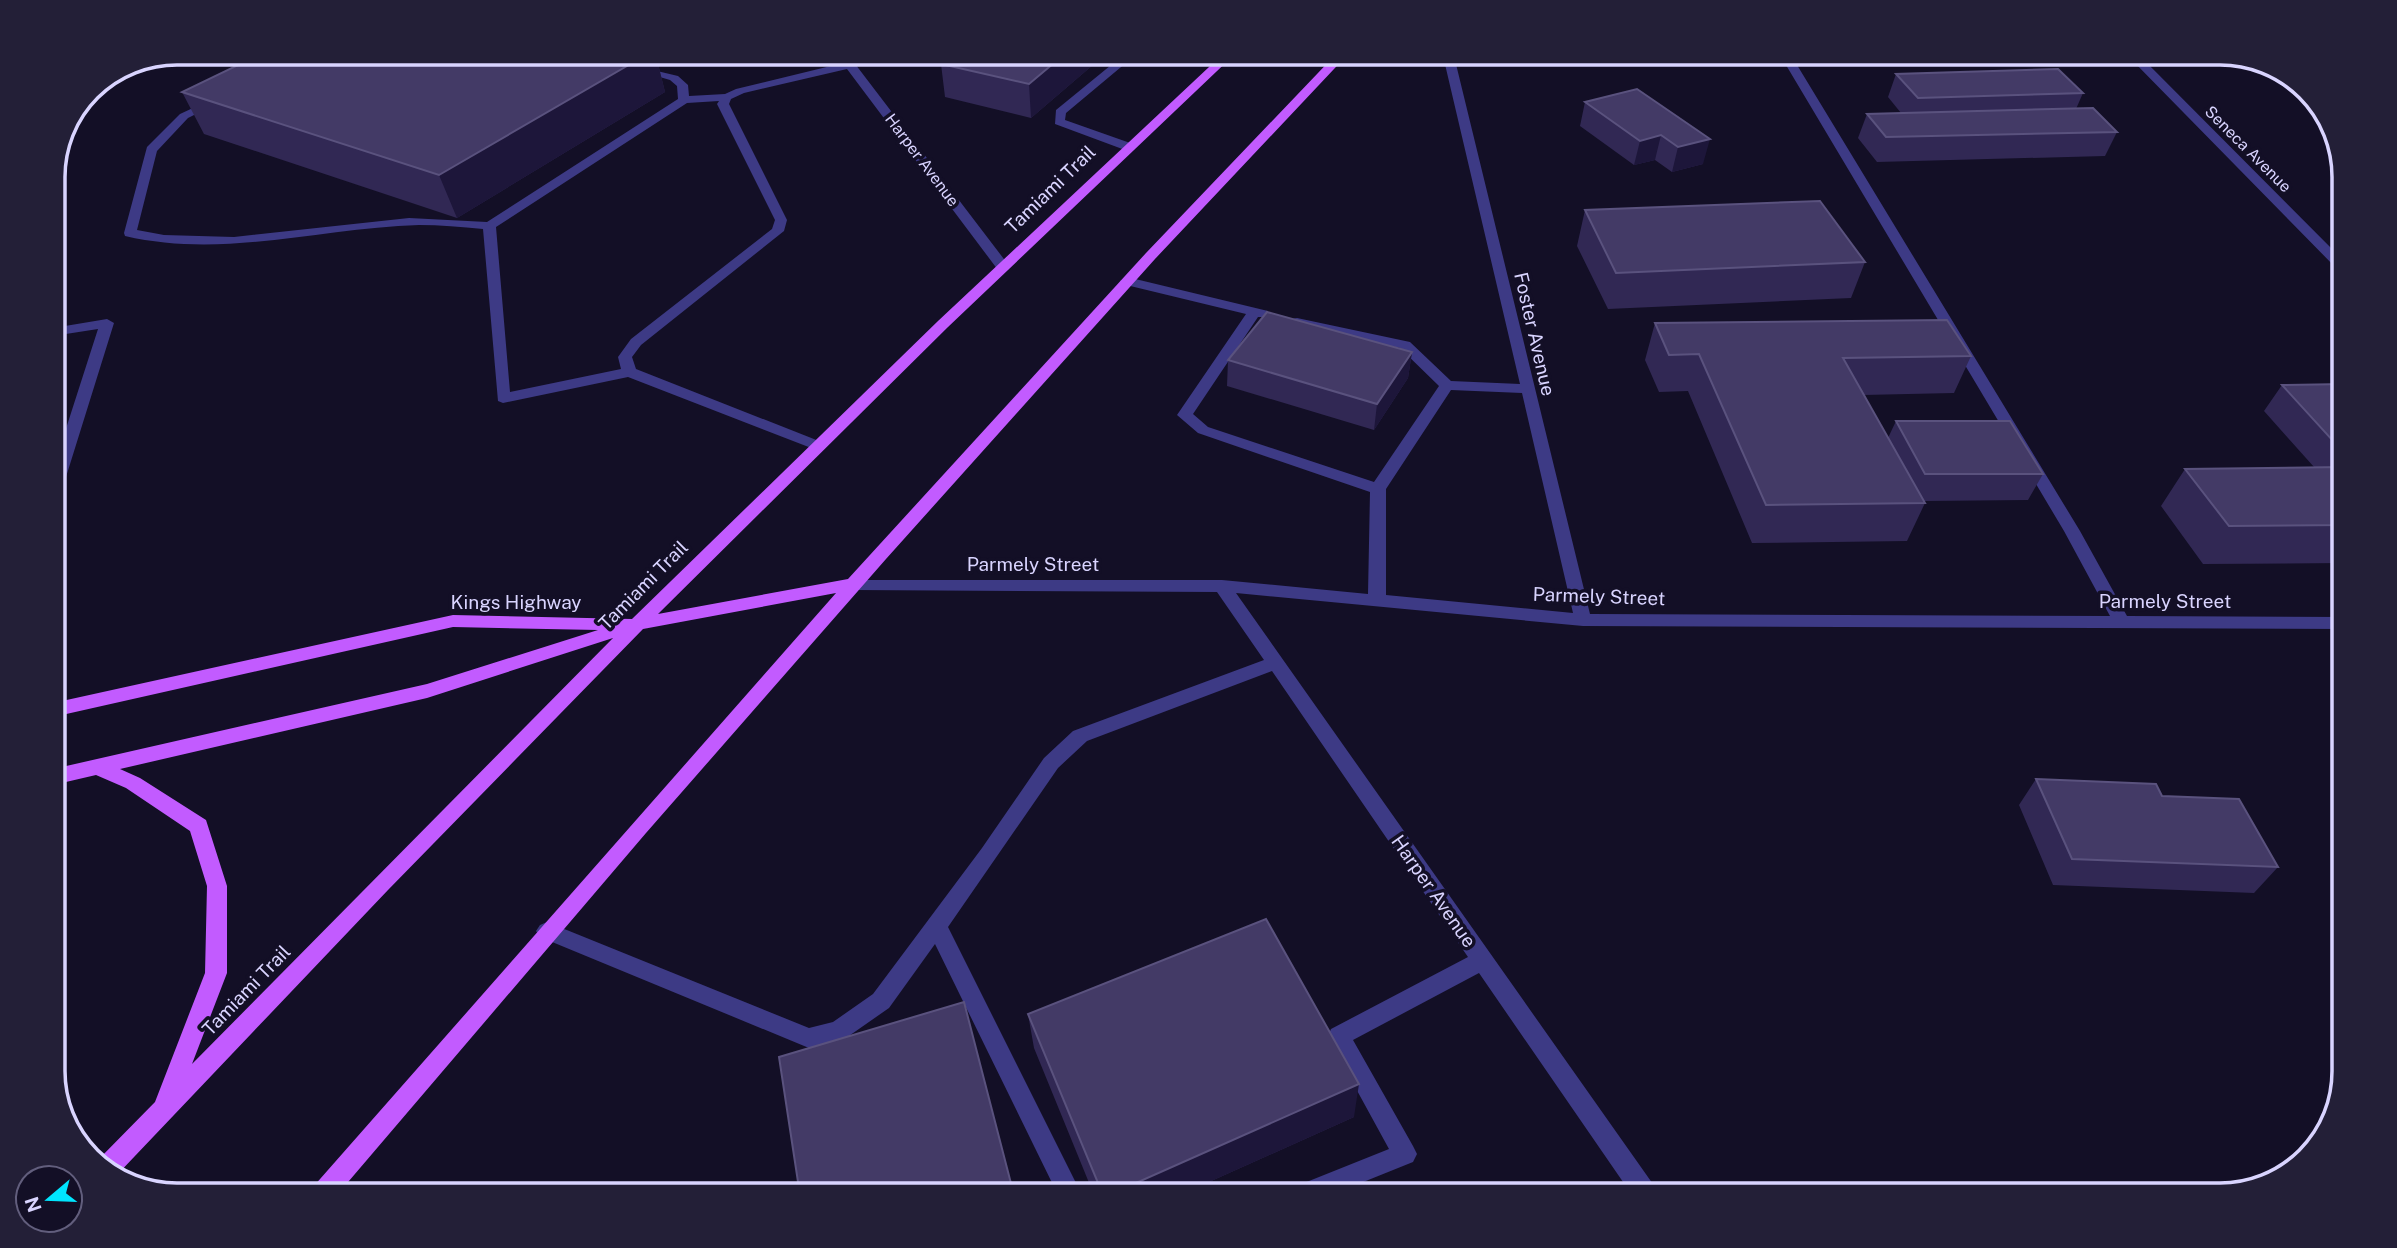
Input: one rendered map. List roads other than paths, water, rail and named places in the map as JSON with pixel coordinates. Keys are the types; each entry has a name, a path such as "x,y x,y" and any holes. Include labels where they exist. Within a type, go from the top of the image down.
{"main road":[{"name":"Tamiami Trail","path":"112,1163 637,624 1003,267 1218,65"},
{"path":"331,1183 547,930 853,584 1127,281 1239,160 1333,65"},
{"path":"637,624 853,584"},
{"name":"Kings Highway","path":"65,707 453,621 637,624"},
{"name":"Kings Highway","path":"65,775 426,691 637,624"},
{"path":"97,767 133,783 199,825 217,886 216,973 162,1110"}],"street":[{"path":"628,65 674,78 682,85 684,100"},
{"path":"221,99 184,116 151,150 130,233 158,240 212,242 411,222 489,226 684,100 727,97 740,91 850,65"},
{"name":"Harper Avenue","path":"850,65 1003,267"},
{"path":"1118,65 1060,112 1057,118 1059,122 1129,146"},
{"name":"Foster Avenue","path":"1451,65 1583,620"},
{"path":"1790,65 2072,531 2123,622"},
{"name":"Seneca Avenue","path":"2143,65 2332,256"},
{"path":"629,372 625,357 636,342 778,231 781,220 723,104 727,97"},
{"path":"489,226 503,398 629,372 819,446"},
{"path":"1127,281 1405,345 1447,385 1528,389"},
{"path":"1254,312 1185,415 1203,430 1378,489"},
{"path":"65,330 107,323 65,455"},
{"path":"1377,600 1378,489 1447,385"},
{"name":"Parmely Street","path":"853,584 1222,586 1583,620 2332,623"},
{"name":"Harper Avenue","path":"1222,586 1638,1183"},
{"path":"547,930 809,1038 838,1031 881,1001 937,927 1051,763 1080,736 1275,663"},
{"path":"937,927 1064,1183"},
{"path":"1333,1183 1405,1154 1339,1036 1482,960"}]}
